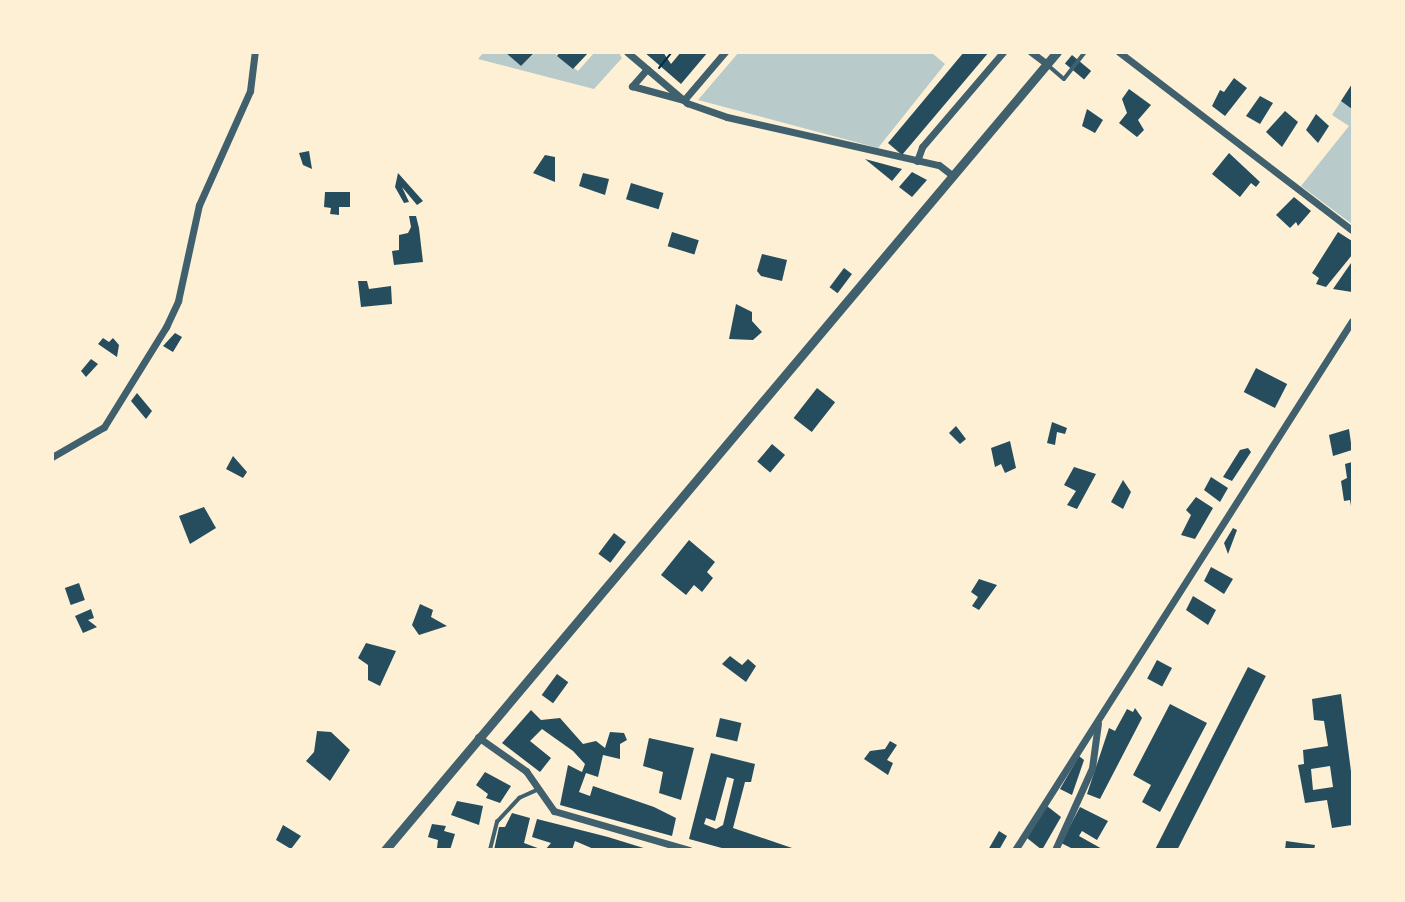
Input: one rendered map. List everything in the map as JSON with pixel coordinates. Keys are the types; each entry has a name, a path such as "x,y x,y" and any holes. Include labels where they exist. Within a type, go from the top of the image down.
{"street":[{"path":"52,457 104,427 166,327 178,301 199,205 250,90 255,52"},
{"path":"627,52 684,100"},
{"path":"684,100 725,52"},
{"path":"916,161 922,147 1003,52"},
{"path":"1031,52 1047,64"},
{"path":"386,849 1056,52"},
{"path":"1119,52 1353,230"},
{"path":"647,69 632,86 684,100 727,117 939,165 953,176"},
{"path":"1015,849 1353,321"},
{"path":"1055,849 1092,768 1098,720"},
{"path":"478,737 526,771 554,811 684,849"}],"lane":[{"path":"1047,64 1064,79 1085,52"},
{"path":"490,849 496,822 519,799 537,790"}],"path":[{"path":"659,68 672,52"}],"shaded area":[{"path":"739,52 932,53 945,64 878,148 698,100"},
{"path":"483,53 506,53 521,66 535,53 554,53 578,71 594,53 619,53 622,58 594,89 478,59"},
{"path":"1352,84 1352,224 1301,186 1349,126 1332,115"}],"building":[{"path":"505,52 535,52 521,66"},
{"path":"560,52 589,52 573,69 557,56"},
{"path":"644,52 663,52 671,64 681,52 708,52 681,84"},
{"path":"964,52 989,52 902,155 888,143"},
{"path":"1072,55 1091,71 1084,79 1065,63"},
{"path":"1234,78 1247,88 1225,116 1212,106 1220,90 1224,92"},
{"path":"1352,84 1352,109 1341,101"},
{"path":"1129,89 1151,105 1138,120 1144,130 1137,137 1119,123 1127,113 1122,99"},
{"path":"1260,96 1273,103 1260,124 1246,116"},
{"path":"1087,109 1103,120 1095,133 1082,126"},
{"path":"1285,111 1298,122 1282,147 1266,132"},
{"path":"1316,114 1329,126 1318,143 1306,130"},
{"path":"309,151 312,169 303,165 299,153"},
{"path":"1229,153 1260,182 1256,187 1251,183 1240,197 1212,174"},
{"path":"545,155 555,157 555,182 533,173"},
{"path":"865,159 902,169 892,181"},
{"path":"912,172 927,180 912,197 899,187"},
{"path":"398,173 423,201 417,205 402,187 409,202 404,203 395,187"},
{"path":"583,173 609,179 605,195 579,186"},
{"path":"631,183 664,193 659,209 626,199"},
{"path":"325,192 350,192 350,207 339,207 339,215 330,214 331,208 324,207"},
{"path":"1294,197 1311,211 1298,226 1296,222 1290,228 1276,215"},
{"path":"409,216 416,216 423,262 394,265 392,251 399,250 399,235 408,233 411,227"},
{"path":"672,232 699,240 694,255 668,246"},
{"path":"1338,232 1352,241 1352,255 1326,287 1316,284 1319,278 1312,273"},
{"path":"762,254 787,260 782,281 761,276 757,271"},
{"path":"1351,263 1352,292 1333,289"},
{"path":"844,268 852,274 838,293 830,287"},
{"path":"358,281 367,281 369,289 391,286 392,304 361,307"},
{"path":"736,304 752,312 752,321 762,332 753,340 729,339"},
{"path":"175,333 182,337 173,352 163,346"},
{"path":"103,338 109,342 113,338 119,345 117,357 98,344"},
{"path":"91,359 98,364 86,377 81,371"},
{"path":"1256,368 1287,384 1275,408 1244,392"},
{"path":"817,388 835,402 812,432 794,418"},
{"path":"137,393 152,411 146,419 131,401"},
{"path":"1052,422 1067,428 1065,434 1057,432 1055,445 1047,443"},
{"path":"956,426 966,439 960,444 949,433"},
{"path":"1349,429 1352,450 1333,456 1329,435"},
{"path":"1010,441 1016,468 1005,473 1001,464 995,467 991,448"},
{"path":"772,444 785,455 770,473 757,462"},
{"path":"1248,448 1251,452 1232,481 1223,477 1240,450"},
{"path":"233,456 247,472 243,478 226,469"},
{"path":"1352,462 1351,506 1350,500 1344,501 1341,481 1347,478 1345,464"},
{"path":"1074,467 1096,474 1077,509 1067,505 1076,491 1064,485"},
{"path":"1211,477 1228,488 1220,502 1204,490"},
{"path":"1123,480 1131,492 1123,509 1111,502"},
{"path":"1196,497 1213,508 1195,539 1181,535 1191,515 1186,510"},
{"path":"204,507 216,528 190,544 179,516"},
{"path":"1233,528 1237,530 1228,554 1224,543"},
{"path":"614,533 626,542 610,563 598,554"},
{"path":"689,540 715,562 707,572 713,578 702,592 694,585 686,595 661,575"},
{"path":"1211,567 1233,579 1224,594 1204,581"},
{"path":"979,579 997,585 979,610 972,606 978,597 971,592"},
{"path":"79,583 85,600 71,605 65,588"},
{"path":"1193,596 1216,610 1208,625 1186,610"},
{"path":"420,604 433,610 431,617 447,626 419,635 412,625"},
{"path":"91,609 94,618 88,620 97,627 83,633 75,616"},
{"path":"366,643 396,651 380,686 368,680 368,665 358,658"},
{"path":"730,656 742,665 748,659 756,666 746,682 722,664"},
{"path":"1157,660 1172,668 1162,687 1147,679"},
{"path":"1248,667 1266,676 1177,850 1155,850"},
{"path":"557,674 568,682 553,703 542,695"},
{"path":"1341,694 1352,779 1352,825 1332,828 1327,800 1305,803 1298,765 1304,764 1303,750 1328,746 1324,721 1314,720 1312,699","holes":["1330,766 1333,787 1313,790 1311,769"]},
{"path":"1170,704 1207,723 1160,812 1142,802 1151,785 1133,775"},
{"path":"1135,708 1142,718 1100,799 1087,794 1109,728 1115,731 1127,709 1133,712"},
{"path":"531,710 541,720 560,718 583,744 596,741 605,748 610,732 624,733 627,740 620,744 620,759 603,755 598,777 586,773 579,792 590,796 593,786 654,807 676,818 672,836 560,805 568,765 582,772 585,764 573,751 542,729 530,741 551,758 540,772 502,743"},
{"path":"720,718 741,723 737,741 716,737"},
{"path":"317,731 331,732 350,750 330,781 306,761 314,752"},
{"path":"649,738 694,748 681,800 659,793 663,772 643,766"},
{"path":"890,741 897,745 887,760 893,763 888,775 864,759 870,751 885,749"},
{"path":"711,753 755,764 751,782 745,782 733,828 798,850 729,850 689,839","holes":["727,777 734,779 723,825 716,829 704,824 706,818 715,821"]},
{"path":"1079,756 1084,760 1072,795 1060,789"},
{"path":"485,772 511,786 500,803 486,798 488,794 476,785"},
{"path":"457,801 483,806 479,825 451,815"},
{"path":"1047,806 1061,817 1042,850 1027,838"},
{"path":"1080,807 1108,821 1097,840 1082,831 1079,836 1104,850 1075,850 1061,843"},
{"path":"512,813 530,818 524,843 543,850 494,850 499,827 505,827"},
{"path":"537,819 650,850 596,850 575,841 572,850 545,850 551,843 532,837"},
{"path":"432,824 446,826 444,831 455,834 450,850 437,848 438,840 428,837"},
{"path":"283,825 301,836 291,849 276,840"},
{"path":"999,831 1007,836 999,850 988,850"},
{"path":"1286,841 1315,845 1314,850 1285,850"}]}
